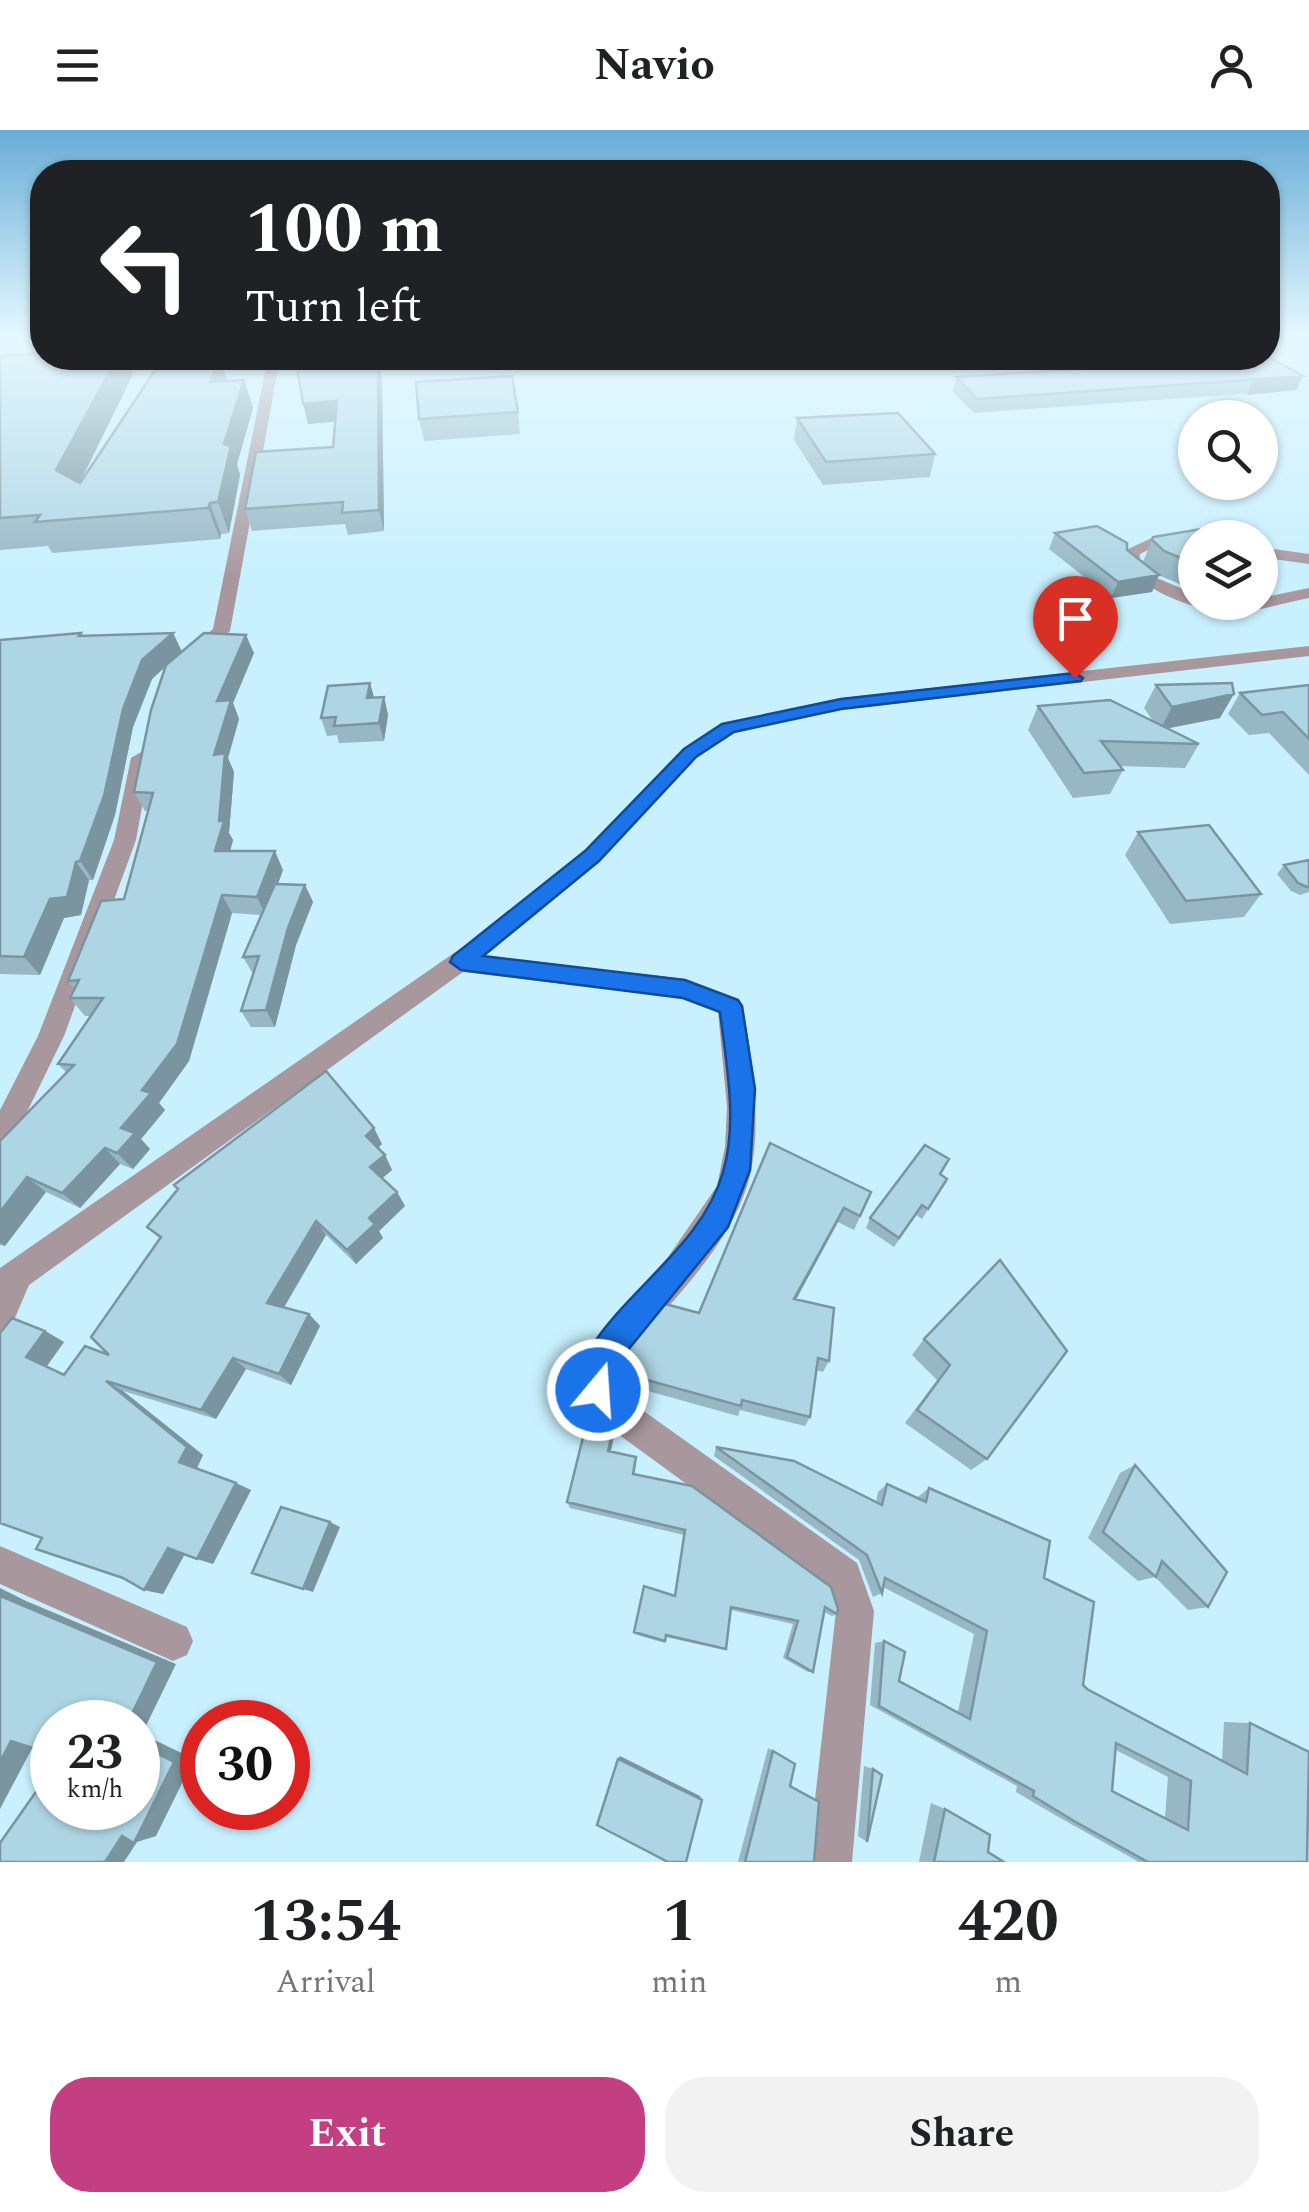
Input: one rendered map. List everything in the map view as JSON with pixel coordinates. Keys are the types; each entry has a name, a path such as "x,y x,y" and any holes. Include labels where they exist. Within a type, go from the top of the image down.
{"street":[{"path":"176,671 221,631 263,417"},
{"path":"1178,541 1158,539 1133,552 1131,564 1146,579 1178,593"},
{"path":"1278,555 1309,559"},
{"path":"1278,599 1309,593"},
{"path":"0,1316 9,1280 461,962 592,856 690,753 728,728 841,704 1309,652"},
{"path":"0,1138 51,1036 124,840 148,728"},
{"path":"461,962 685,989 730,1006 742,1089 737,1170 718,1218 600,1360 598,1390 619,1414 844,1576 856,1611 830,1862"},
{"path":"0,1565 173,1641"}],"building":[{"path":"0,417 85,417 56,470 80,483 124,417 232,417 224,444 231,446 218,502 210,503 208,508 35,522 40,515 0,518"},
{"path":"336,417 378,417 379,510 342,513 343,502 245,509 256,452 333,447"},
{"path":"901,417 935,454 826,462 797,418"},
{"path":"1097,526 1127,543 1127,550 1159,575 1118,582 1055,533"},
{"path":"1178,533 1178,557 1164,551 1153,537"},
{"path":"81,633 79,636 173,633 142,660 123,709 104,796 80,861 76,862 67,897 50,899 24,957 0,956 0,640"},
{"path":"204,633 246,635 217,701 231,700 214,755 225,753 219,821 224,821 215,851 275,851 257,897 222,895 177,1044 142,1090 151,1093 121,1128 135,1133 117,1153 105,1148 62,1193 27,1177 0,1212 0,1141 74,1065 58,1064 103,998 70,998 79,980 68,981 101,901 124,899 153,793 134,792 151,710 166,665"},
{"path":"370,683 367,698 384,697 379,723 334,726 336,717 321,718 328,686"},
{"path":"1232,683 1234,694 1172,707 1156,685"},
{"path":"1309,685 1309,739 1283,712 1262,715 1240,693"},
{"path":"1110,700 1199,744 1101,741 1123,770 1084,773 1038,706"},
{"path":"1209,825 1261,894 1186,901 1138,832"},
{"path":"1309,860 1307,887 1298,883 1284,865"},
{"path":"275,884 305,885 288,928 266,1010 241,1011 259,956 243,957"},
{"path":"326,1071 374,1128 366,1136 385,1155 370,1167 397,1192 369,1218 375,1224 347,1250 316,1221 267,1303 309,1314 279,1374 233,1358 201,1410 106,1381 187,1447 179,1462 236,1483 197,1559 168,1548 144,1590 123,1578 36,1549 42,1538 0,1523 0,1333 12,1318 45,1331 26,1357 64,1375 85,1346 109,1355 91,1337 161,1237 147,1227 178,1189 174,1185"},
{"path":"770,1143 871,1192 860,1216 844,1208 794,1299 834,1308 829,1361 818,1358 810,1417 742,1400 741,1406 618,1372 618,1356 665,1304 699,1313"},
{"path":"925,1145 949,1159 940,1174 947,1179 928,1209 922,1205 899,1238 870,1218"},
{"path":"1000,1260 1067,1351 987,1459 917,1410 950,1365 924,1339"},
{"path":"591,1405 613,1428 608,1451 636,1457 633,1474 692,1486 831,1587 837,1614 825,1607 813,1672 787,1657 798,1621 731,1607 726,1649 666,1635 665,1641 634,1632 644,1586 675,1596 685,1530 567,1502"},
{"path":"716,1447 794,1461 882,1505 887,1484 926,1502 929,1488 1050,1541 1044,1578 1094,1602 1083,1685 1087,1689 1247,1774 1250,1723 1309,1752 1307,1862 1148,1862 1033,1796 1034,1791 879,1706 884,1641 905,1652 899,1681 970,1719 987,1631 885,1578 882,1593 867,1555","holes":["1116,1743 1191,1781 1188,1830 1112,1791"]},
{"path":"1135,1465 1227,1572 1208,1607 1162,1561 1156,1577 1103,1532"},
{"path":"281,1507 330,1522 303,1589 252,1573"},
{"path":"0,1596 157,1662 139,1700 30,1700 30,1747 11,1741 0,1762"},
{"path":"773,1751 795,1764 790,1786 819,1802 814,1862 745,1862"},
{"path":"160,1755 174,1762 160,1790"},
{"path":"618,1759 702,1800 686,1862 668,1862 597,1825"},
{"path":"873,1769 882,1775 867,1842"},
{"path":"30,1800 30,1830 140,1830 134,1843 122,1836 105,1862 0,1862 0,1843"},
{"path":"945,1809 990,1835 988,1852 1004,1862 934,1862"}],"route":[{"path":"598,1390 600,1360 718,1218 737,1170 742,1089 730,1006 685,989 461,962 592,856 690,753 728,728 841,704 1075,678"}]}
